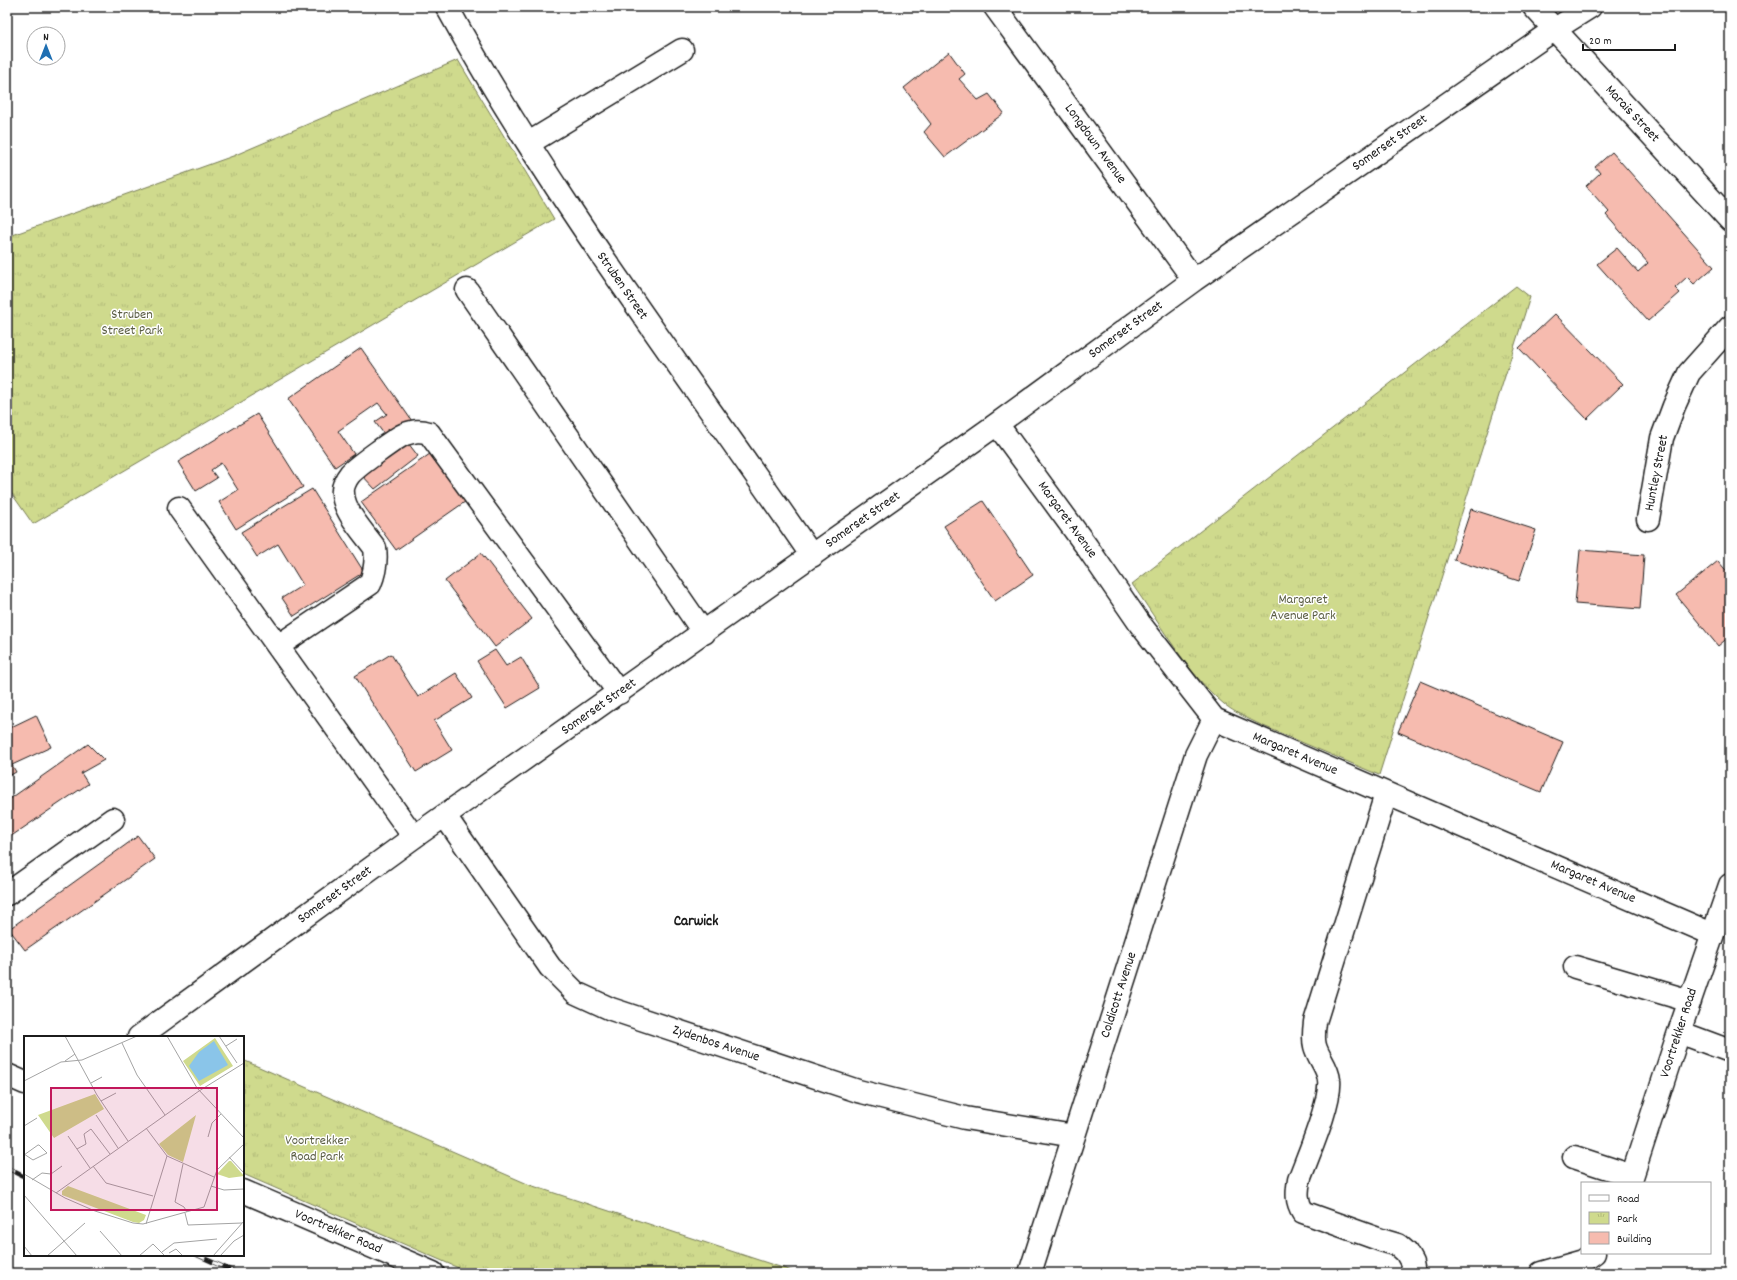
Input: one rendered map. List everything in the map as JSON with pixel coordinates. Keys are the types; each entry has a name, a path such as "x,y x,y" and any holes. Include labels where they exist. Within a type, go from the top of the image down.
{"street":[{"name":"Struben Street","path":"447,7 483,73 599,253 812,556"},
{"name":"Longdown Avenue","path":"995,7 1194,280"},
{"name":"Marais Street","path":"1534,7 1730,220"},
{"name":"Somerset Street","path":"140,1036 414,837 997,424 1194,280 1554,29 1590,7"},
{"path":"529,143 682,50"},
{"path":"467,290 704,633"},
{"name":"Huntley Street","path":"1648,519 1662,438 1674,406 1689,373 1730,327"},
{"name":"Margaret Avenue","path":"997,424 1087,547 1140,624 1214,719 1712,934"},
{"path":"278,646 370,584 376,570 375,548 344,504 342,492 346,481 358,466 403,435 422,430 429,433 619,693"},
{"path":"179,508 414,837"},
{"name":"Coldicott Avenue","path":"1030,1273 1196,755 1214,719"},
{"path":"1386,794 1315,1022 1315,1047 1328,1072 1329,1082 1326,1102 1299,1180 1297,1193 1298,1205 1304,1212 1398,1245 1406,1252 1412,1263 1414,1273"},
{"name":"Zydenbos Avenue","path":"445,816 550,967 576,993 611,1009 858,1091 965,1118 1074,1136"},
{"path":"7,894 113,819"},
{"name":"Voortrekker Road","path":"1631,1180 1679,1032 1730,885"},
{"path":"1574,967 1690,1002"},
{"path":"1679,1032 1730,1051"},
{"path":"7,1075 24,1083"},
{"path":"1574,1158 1631,1180"},
{"name":"Voortrekker Road","path":"244,1191 434,1273"},
{"path":"1541,1273 1583,1261 1593,1254"}],"green space":[{"name":"Struben Street Park","path":"458,60 554,219 33,524 7,487 7,237 233,156"},
{"name":"Margaret Avenue Park","path":"1516,286 1530,297 1379,775 1261,725 1228,707 1211,692 1186,663 1132,584"},
{"name":"Voortrekker Road Park","path":"244,1060 530,1185 798,1273 470,1273 244,1174"}],"building":[{"path":"949,52 965,74 959,79 978,100 989,94 1004,113 945,157 924,132 931,124 904,88"},
{"path":"1612,152 1714,267 1694,284 1687,277 1675,288 1680,293 1648,321 1597,264 1617,248 1638,272 1648,263 1606,215 1609,212 1586,186 1600,173 1595,167"},
{"path":"1555,314 1623,384 1587,419 1519,348"},
{"path":"361,348 412,421 387,438 375,422 387,414 378,403 338,431 354,454 335,467 288,399"},
{"path":"257,414 303,487 236,529 219,502 238,490 221,463 211,470 217,478 196,491 178,462"},
{"path":"405,439 418,456 375,489 360,473"},
{"path":"437,449 472,497 396,550 361,502"},
{"path":"312,489 364,572 294,616 282,598 303,585 278,544 257,557 241,532"},
{"path":"983,501 1033,575 995,601 944,526"},
{"path":"1471,509 1536,530 1519,581 1454,560"},
{"path":"1580,550 1644,555 1640,609 1575,604"},
{"path":"481,553 532,619 495,647 445,581"},
{"path":"1718,561 1730,575 1730,636 1718,646 1676,595"},
{"path":"495,650 506,666 521,657 540,688 507,708 477,661"},
{"path":"391,654 418,697 456,673 472,698 434,721 452,750 416,772 355,676"},
{"path":"1420,681 1563,742 1541,792 1398,732"},
{"path":"36,715 51,747 12,765 16,772 7,777 7,729"},
{"path":"88,744 104,760 81,773 88,784 7,839 7,801"},
{"path":"138,836 155,859 25,950 9,929"},
{"path":"7,958 13,961 7,971"}],"railway":[{"path":"7,1168 24,1176"},
{"path":"199,1256 237,1273"}],"district":[{"name":"Carwick","path":"696,922"}]}
